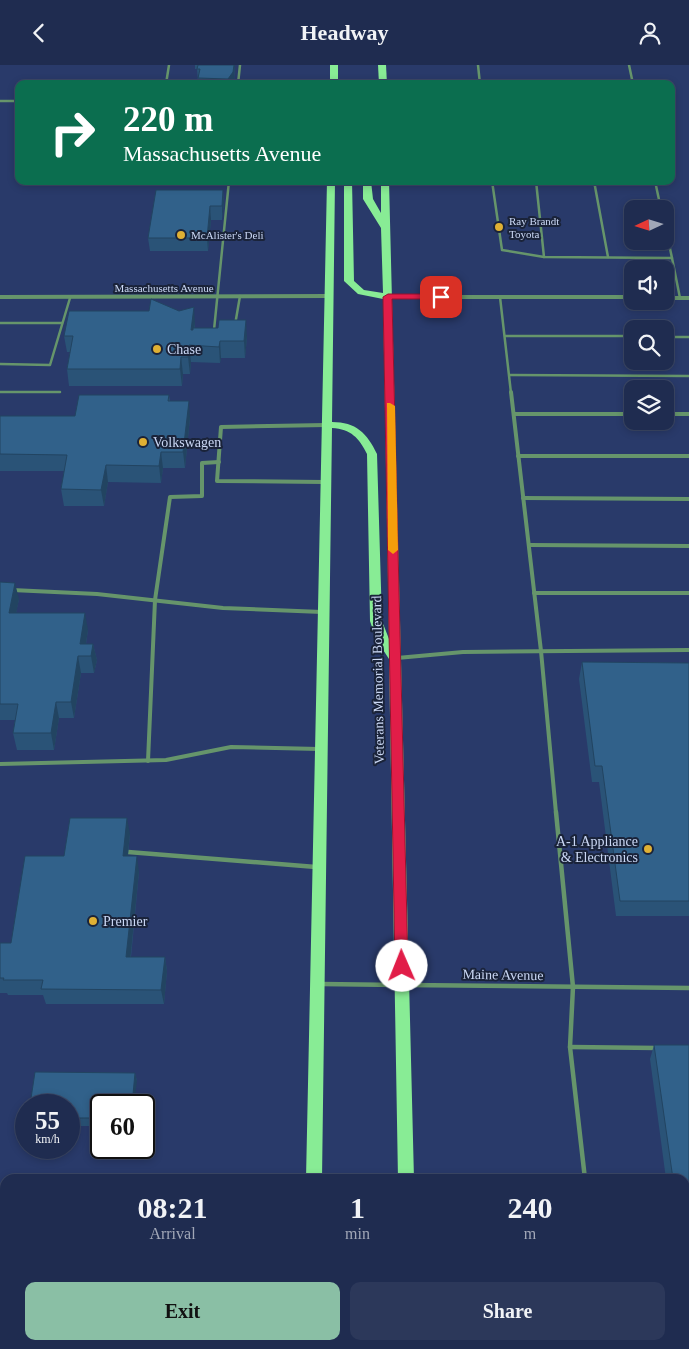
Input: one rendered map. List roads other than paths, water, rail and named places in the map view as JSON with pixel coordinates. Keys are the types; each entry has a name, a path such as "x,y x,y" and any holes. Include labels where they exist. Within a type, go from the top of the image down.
{"main road":[{"path":"334,65 334,80"},
{"path":"382,65 383,80"},
{"path":"316,1174 318,867 331,185"},
{"path":"348,185 349,281 354,289 365,295 388,297"},
{"path":"367,185 368,199 386,228"},
{"name":"Veterans Memorial Boulevard","path":"385,185 406,1174"},
{"path":"326,425 341,425 355,428 365,439 372,454 376,621 382,639 395,658"}],"street":[{"name":"Massachusetts Avenue","path":"0,297 328,296"},
{"path":"388,297 624,297"},
{"path":"674,298 689,298"}],"lane":[{"path":"166,80 168,65"},
{"path":"238,80 240,65"},
{"path":"478,65 480,80"},
{"path":"629,65 632,80"},
{"path":"0,101 15,101"},
{"path":"220,329 213,330 229,185"},
{"path":"493,185 502,250 544,257 672,258"},
{"path":"536,185 544,257"},
{"path":"595,185 608,257"},
{"path":"656,185 659,200"},
{"path":"670,250 680,298"},
{"path":"235,329 240,296"},
{"path":"0,364 50,365 70,297"},
{"path":"500,297 534,593 573,987 570,1047 584,1174"},
{"path":"0,323 62,323"},
{"path":"505,336 624,337"},
{"path":"674,337 689,337"},
{"path":"510,375 689,376"},
{"path":"0,393 60,392"},
{"path":"514,414 624,414"},
{"path":"674,414 689,414"},
{"path":"325,482 217,481 221,427 326,425"},
{"path":"518,456 689,456"},
{"path":"148,761 155,600 170,497 202,496 202,463 219,462"},
{"path":"523,498 689,499"},
{"path":"528,545 689,545"},
{"path":"7,590 97,594 223,608 323,612"},
{"path":"534,593 689,593"},
{"path":"395,658 463,652 689,650"},
{"path":"0,764 166,760 231,747 320,749"},
{"path":"128,852 318,867"},
{"name":"Maine Avenue","path":"317,984 689,988"},
{"path":"570,1047 662,1048"}],"place":[{"name":"Ray Brandt Toyota","path":"499,227"},
{"name":"McAlister's Deli","path":"181,235"},
{"name":"Chase","path":"157,349"},
{"name":"Volkswagen","path":"143,442"},
{"name":"A-1 Appliance & Electronics","path":"648,849"},
{"name":"Premier","path":"93,921"}]}
